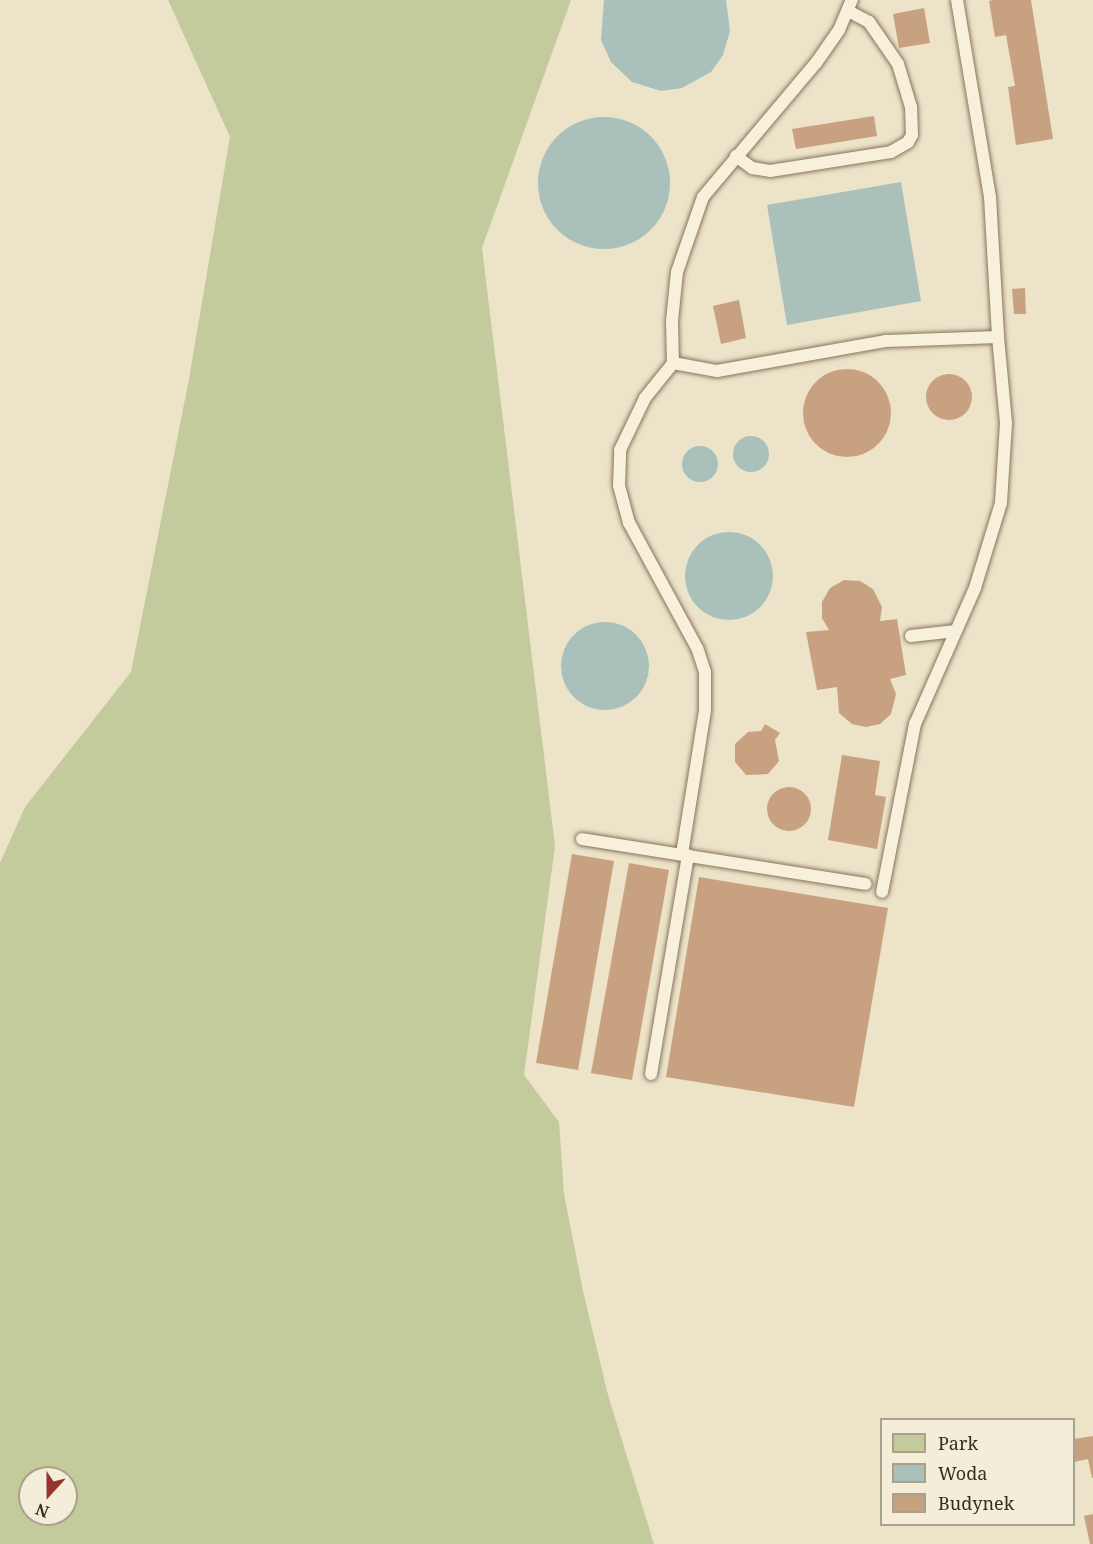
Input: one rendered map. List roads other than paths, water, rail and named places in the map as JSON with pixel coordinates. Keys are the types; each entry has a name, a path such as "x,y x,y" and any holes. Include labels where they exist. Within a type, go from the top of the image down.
{"lane":[{"path":"882,892 915,724 987,556 1001,503 1006,423 998,337 990,197 957,0"},
{"path":"651,1074 705,710 705,672 697,648 629,523 619,486 620,450 625,436 653,385 673,363 672,321 681,254 703,197 736,156 816,63 839,30 850,6 869,22 898,64 910,107 912,135 908,142 891,152 770,171 752,168 736,156"},
{"path":"673,363 717,371 802,353 886,341 998,337"},
{"path":"911,636 956,631"},
{"path":"582,839 865,884"}],"water":[{"path":"604,0 726,0 730,31 723,55 711,72 682,88 661,91 632,82 611,62 601,40"},
{"path":"604,117 629,122 650,137 665,158 670,183 665,208 650,229 629,244 604,249 579,244 558,229 543,208 538,183 543,158 558,137 579,122"},
{"path":"901,182 921,301 787,325 767,205"},
{"path":"751,436 764,441 769,454 764,467 751,472 738,467 733,454 738,441"},
{"path":"700,446 713,451 718,464 713,477 700,482 687,477 682,464 687,451"},
{"path":"720,532 738,532 754,539 766,551 773,567 773,585 766,601 754,613 738,620 720,620 704,613 692,601 685,585 685,567 692,551 704,539"},
{"path":"596,622 614,622 630,629 642,641 649,657 649,675 642,691 630,703 614,710 596,710 580,703 568,691 561,675 561,657 568,641 580,629"}]}
